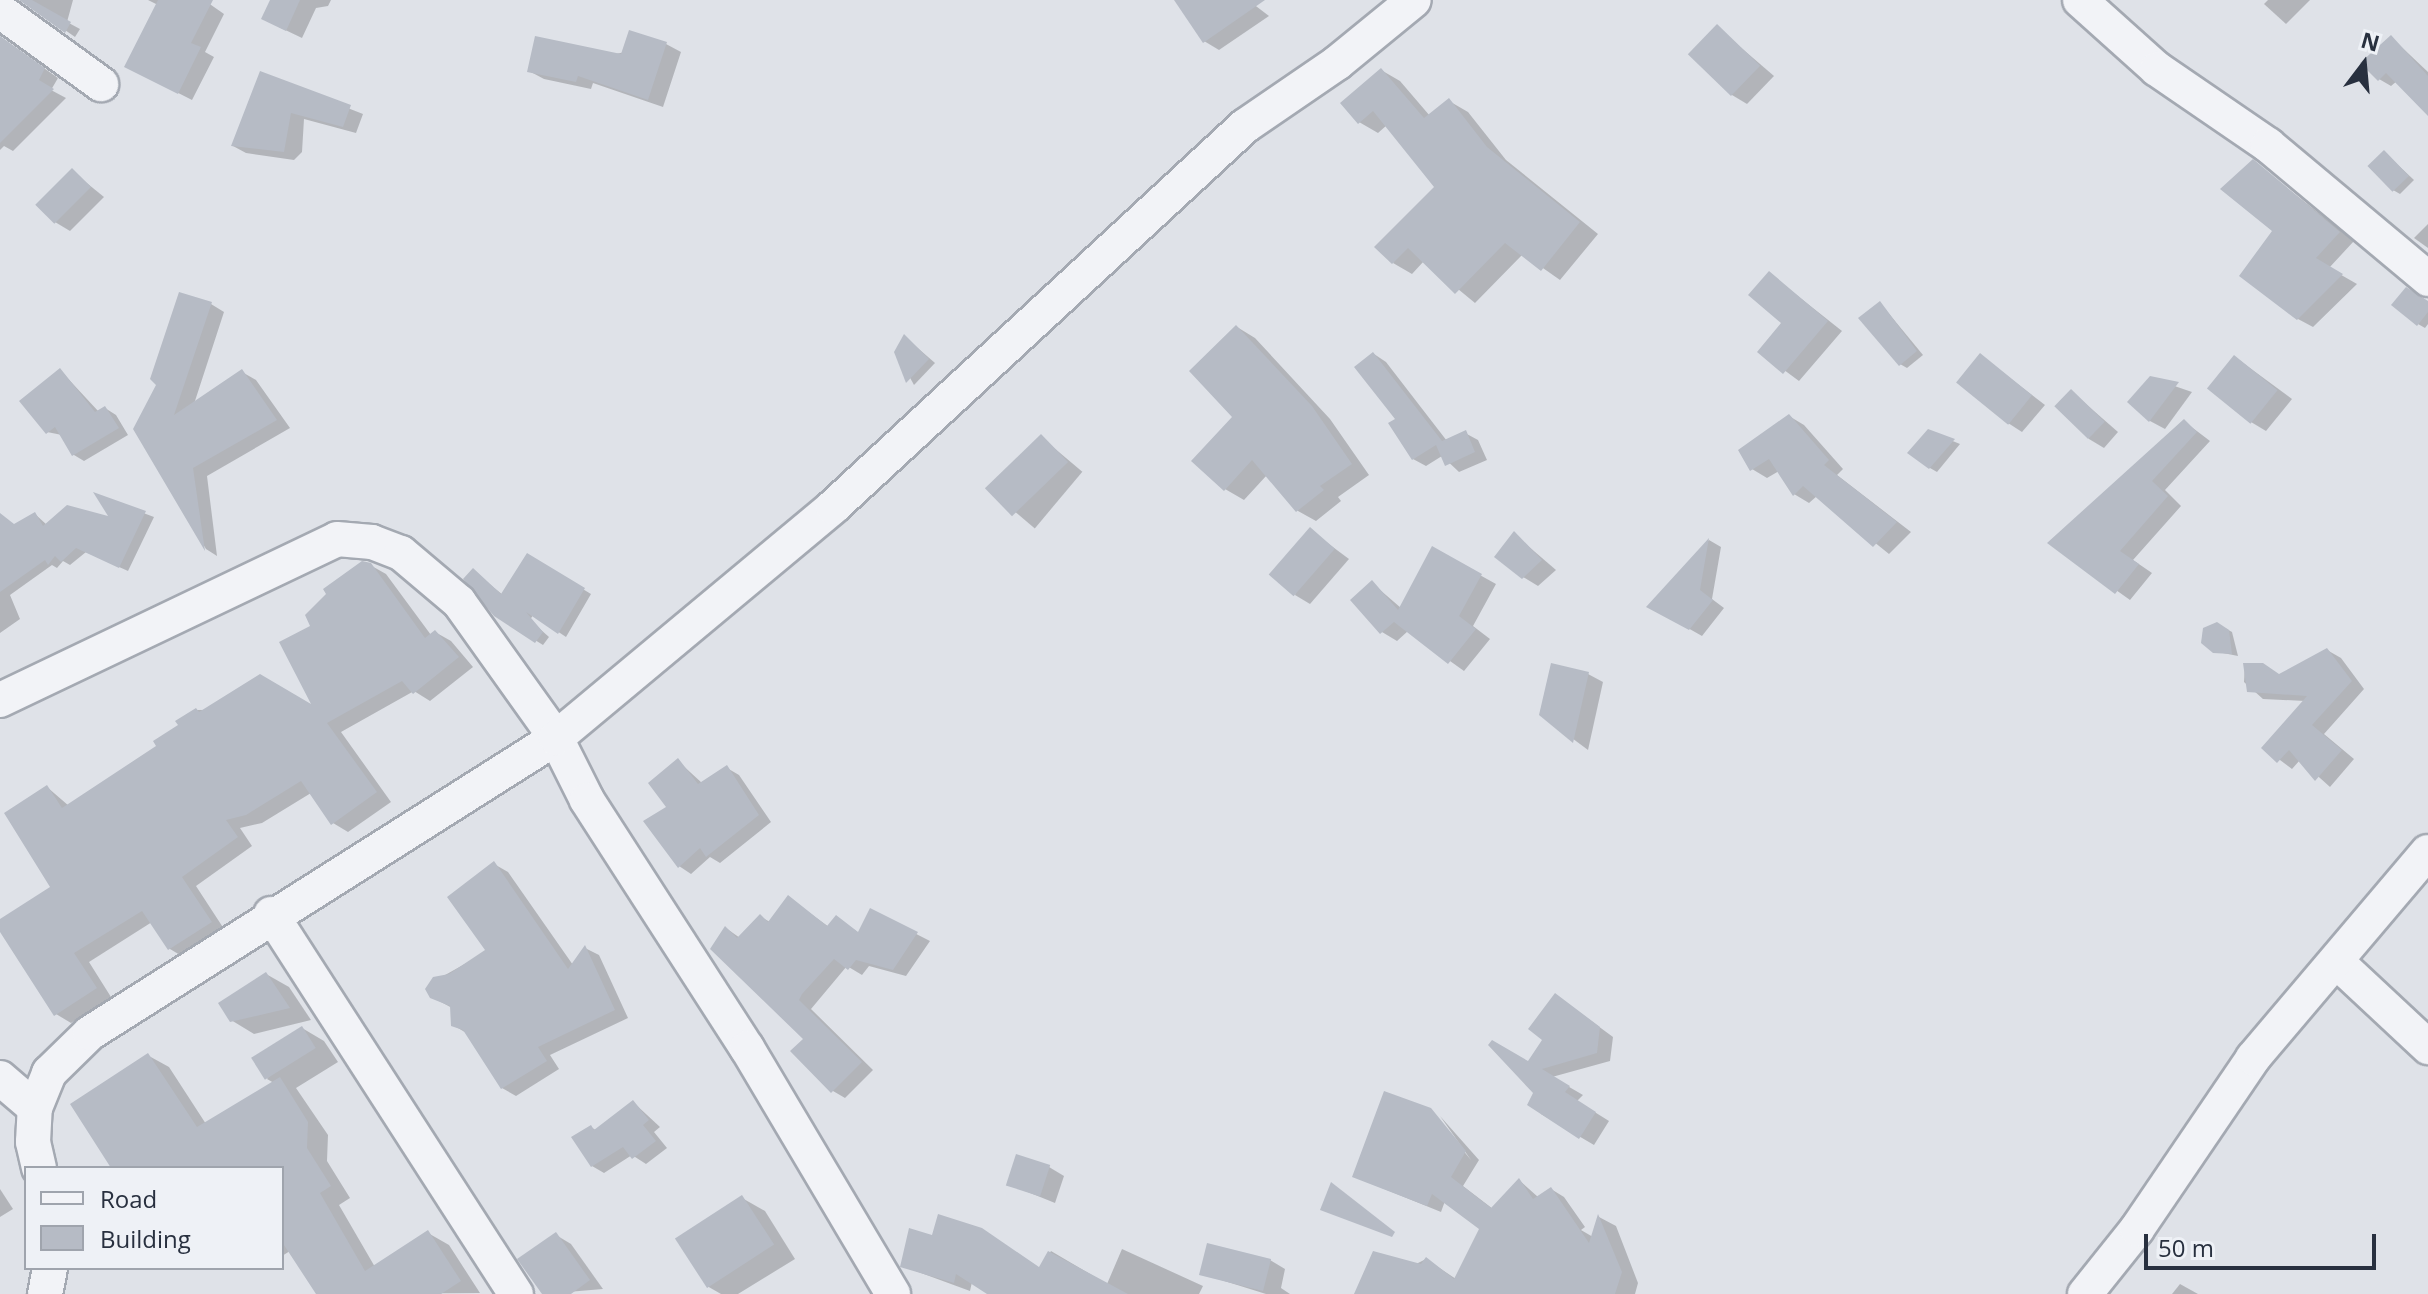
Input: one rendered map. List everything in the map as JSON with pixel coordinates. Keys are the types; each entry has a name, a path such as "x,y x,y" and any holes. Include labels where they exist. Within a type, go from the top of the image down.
{"street":[{"path":"39,1166 33,1142 35,1108 49,1073 90,1033 271,914 556,738 833,507 1245,126 1337,63 1414,0"},
{"path":"2080,0 2157,69 2268,145 2428,279"},
{"path":"0,11 101,84"},
{"path":"0,700 337,539 372,542 401,553 459,602 556,738 587,800 747,1048 893,1294"},
{"path":"2085,1294 2137,1229 2253,1058 2428,852"},
{"path":"271,914 516,1294"},
{"path":"2337,962 2428,1047"},
{"path":"0,1078 35,1108"},
{"path":"45,1294 50,1270"}],"building":[{"path":"19,0 32,0 71,22 65,33"},
{"path":"158,0 213,0 191,43 201,47 178,94 124,67"},
{"path":"270,0 300,0 286,31 261,19"},
{"path":"1174,0 1265,0 1203,43"},
{"path":"1717,24 1760,66 1731,96 1688,54"},
{"path":"629,30 667,42 648,100 578,76 576,82 527,72 535,36 621,54"},
{"path":"2391,35 2428,76 2428,116 2386,73 2378,81 2360,63"},
{"path":"0,36 45,68 39,80 54,89 0,143"},
{"path":"1381,68 1424,118 1449,98 1487,147 1580,222 1541,271 1505,243 1455,294 1408,248 1392,264 1374,247 1434,187 1373,111 1358,124 1340,103"},
{"path":"260,71 351,105 343,127 291,113 284,152 231,146"},
{"path":"2384,150 2409,176 2392,192 2367,166"},
{"path":"2253,159 2340,232 2316,258 2343,274 2297,320 2239,276 2272,231 2220,189"},
{"path":"72,168 91,187 54,224 35,205"},
{"path":"1769,271 1828,321 1783,374 1757,352 1781,323 1748,295"},
{"path":"2406,287 2428,301 2428,312 2417,326 2391,305"},
{"path":"179,292 212,302 174,415 242,369 277,420 193,468 205,551 133,429 156,385 150,379"},
{"path":"1880,301 1917,351 1899,366 1858,318"},
{"path":"1236,325 1312,406 1352,464 1320,486 1324,490 1296,512 1252,460 1224,491 1191,461 1232,417 1189,371"},
{"path":"904,334 929,359 906,383 894,352"},
{"path":"1373,352 1442,441 1466,430 1475,452 1445,466 1436,445 1412,460 1388,423 1395,419 1354,367"},
{"path":"1980,353 2032,395 2008,425 1956,383"},
{"path":"2234,355 2278,390 2250,424 2207,388"},
{"path":"60,368 95,412 105,406 119,428 72,456 55,427 46,434 19,401"},
{"path":"2150,376 2179,382 2149,422 2127,402"},
{"path":"2071,389 2105,422 2088,439 2054,406"},
{"path":"1789,414 1829,460 1824,465 1897,522 1873,547 1803,486 1793,496 1769,459 1750,471 1738,450"},
{"path":"2184,419 2197,432 2152,481 2168,496 2120,551 2139,564 2115,594 2047,543"},
{"path":"1928,429 1955,439 1929,469 1907,453"},
{"path":"1041,434 1068,462 1012,516 985,488"},
{"path":"93,492 146,511 119,568 76,548 61,562 55,556 48,565 45,560 0,592 0,513 14,524 35,512 43,526 67,505 108,516"},
{"path":"1310,527 1335,549 1294,596 1269,575"},
{"path":"1514,531 1542,560 1522,579 1494,557"},
{"path":"1709,538 1700,590 1713,600 1689,630 1646,607"},
{"path":"1432,546 1482,574 1459,616 1476,629 1448,664 1394,622 1380,634 1350,600 1372,580 1398,610"},
{"path":"527,553 585,588 558,634 526,612 543,632 535,643 494,616 463,579 473,568 501,594"},
{"path":"362,561 371,563 425,638 435,630 459,657 413,694 402,681 327,723 377,792 331,825 301,781 246,815 226,820 238,837 182,877 212,922 168,950 142,911 74,953 97,988 54,1016 0,932 0,919 50,887 4,813 47,785 62,808 156,746 153,741 178,725 175,721 196,708 199,712 260,674 311,704 279,642 310,626 305,615 326,594 323,589"},
{"path":"2217,622 2229,630 2232,654 2213,653 2201,643 2203,628"},
{"path":"2327,648 2352,681 2312,725 2342,750 2315,781 2289,750 2277,763 2261,748 2307,696 2247,692 2243,663 2263,663 2279,674"},
{"path":"1551,663 1589,672 1573,743 1539,715"},
{"path":"678,758 698,784 727,765 759,815 706,857 700,848 678,868 643,821 666,807 648,783"},
{"path":"494,861 568,969 585,945 615,1010 538,1047 547,1061 501,1089 463,1030 451,1026 450,1006 430,998 425,989 433,977 449,974 485,950 447,897"},
{"path":"788,895 827,926 836,915 858,932 870,908 918,932 893,970 856,960 848,970 834,959 802,994 799,1000 862,1062 831,1093 790,1051 803,1039 710,949 725,926 737,938 760,914 768,922"},
{"path":"266,972 290,1008 230,1022 218,1003"},
{"path":"1555,993 1600,1027 1597,1053 1542,1069 1570,1086 1565,1092 1596,1112 1579,1139 1527,1105 1533,1093 1488,1045 1492,1040 1528,1061 1542,1040 1528,1029"},
{"path":"302,1026 316,1048 265,1080 251,1058"},
{"path":"148,1053 197,1127 280,1077 308,1122 307,1148 331,1186 320,1193 365,1271 428,1230 461,1281 441,1294 316,1294 284,1245 284,1166 110,1166 70,1104"},
{"path":"1384,1091 1431,1108 1466,1151 1451,1177 1491,1208 1519,1178 1533,1199 1551,1187 1589,1243 1598,1214 1622,1272 1615,1294 1354,1294 1373,1251 1421,1264 1426,1257 1454,1279 1479,1229 1432,1194 1427,1206 1352,1177"},
{"path":"633,1100 649,1120 643,1125 656,1141 632,1159 623,1147 591,1167 571,1137 591,1125 594,1130"},
{"path":"1016,1154 1050,1165 1040,1197 1006,1185"},
{"path":"1331,1182 1395,1232 1392,1237 1320,1210"},
{"path":"742,1195 774,1244 707,1288 675,1239"},
{"path":"938,1214 982,1228 1039,1267 1048,1251 1128,1294 987,1294 956,1274 954,1283 900,1267 909,1228 932,1235"},
{"path":"556,1232 590,1280 571,1294 542,1294 517,1259"},
{"path":"1207,1243 1271,1259 1263,1291 1199,1275"}]}
